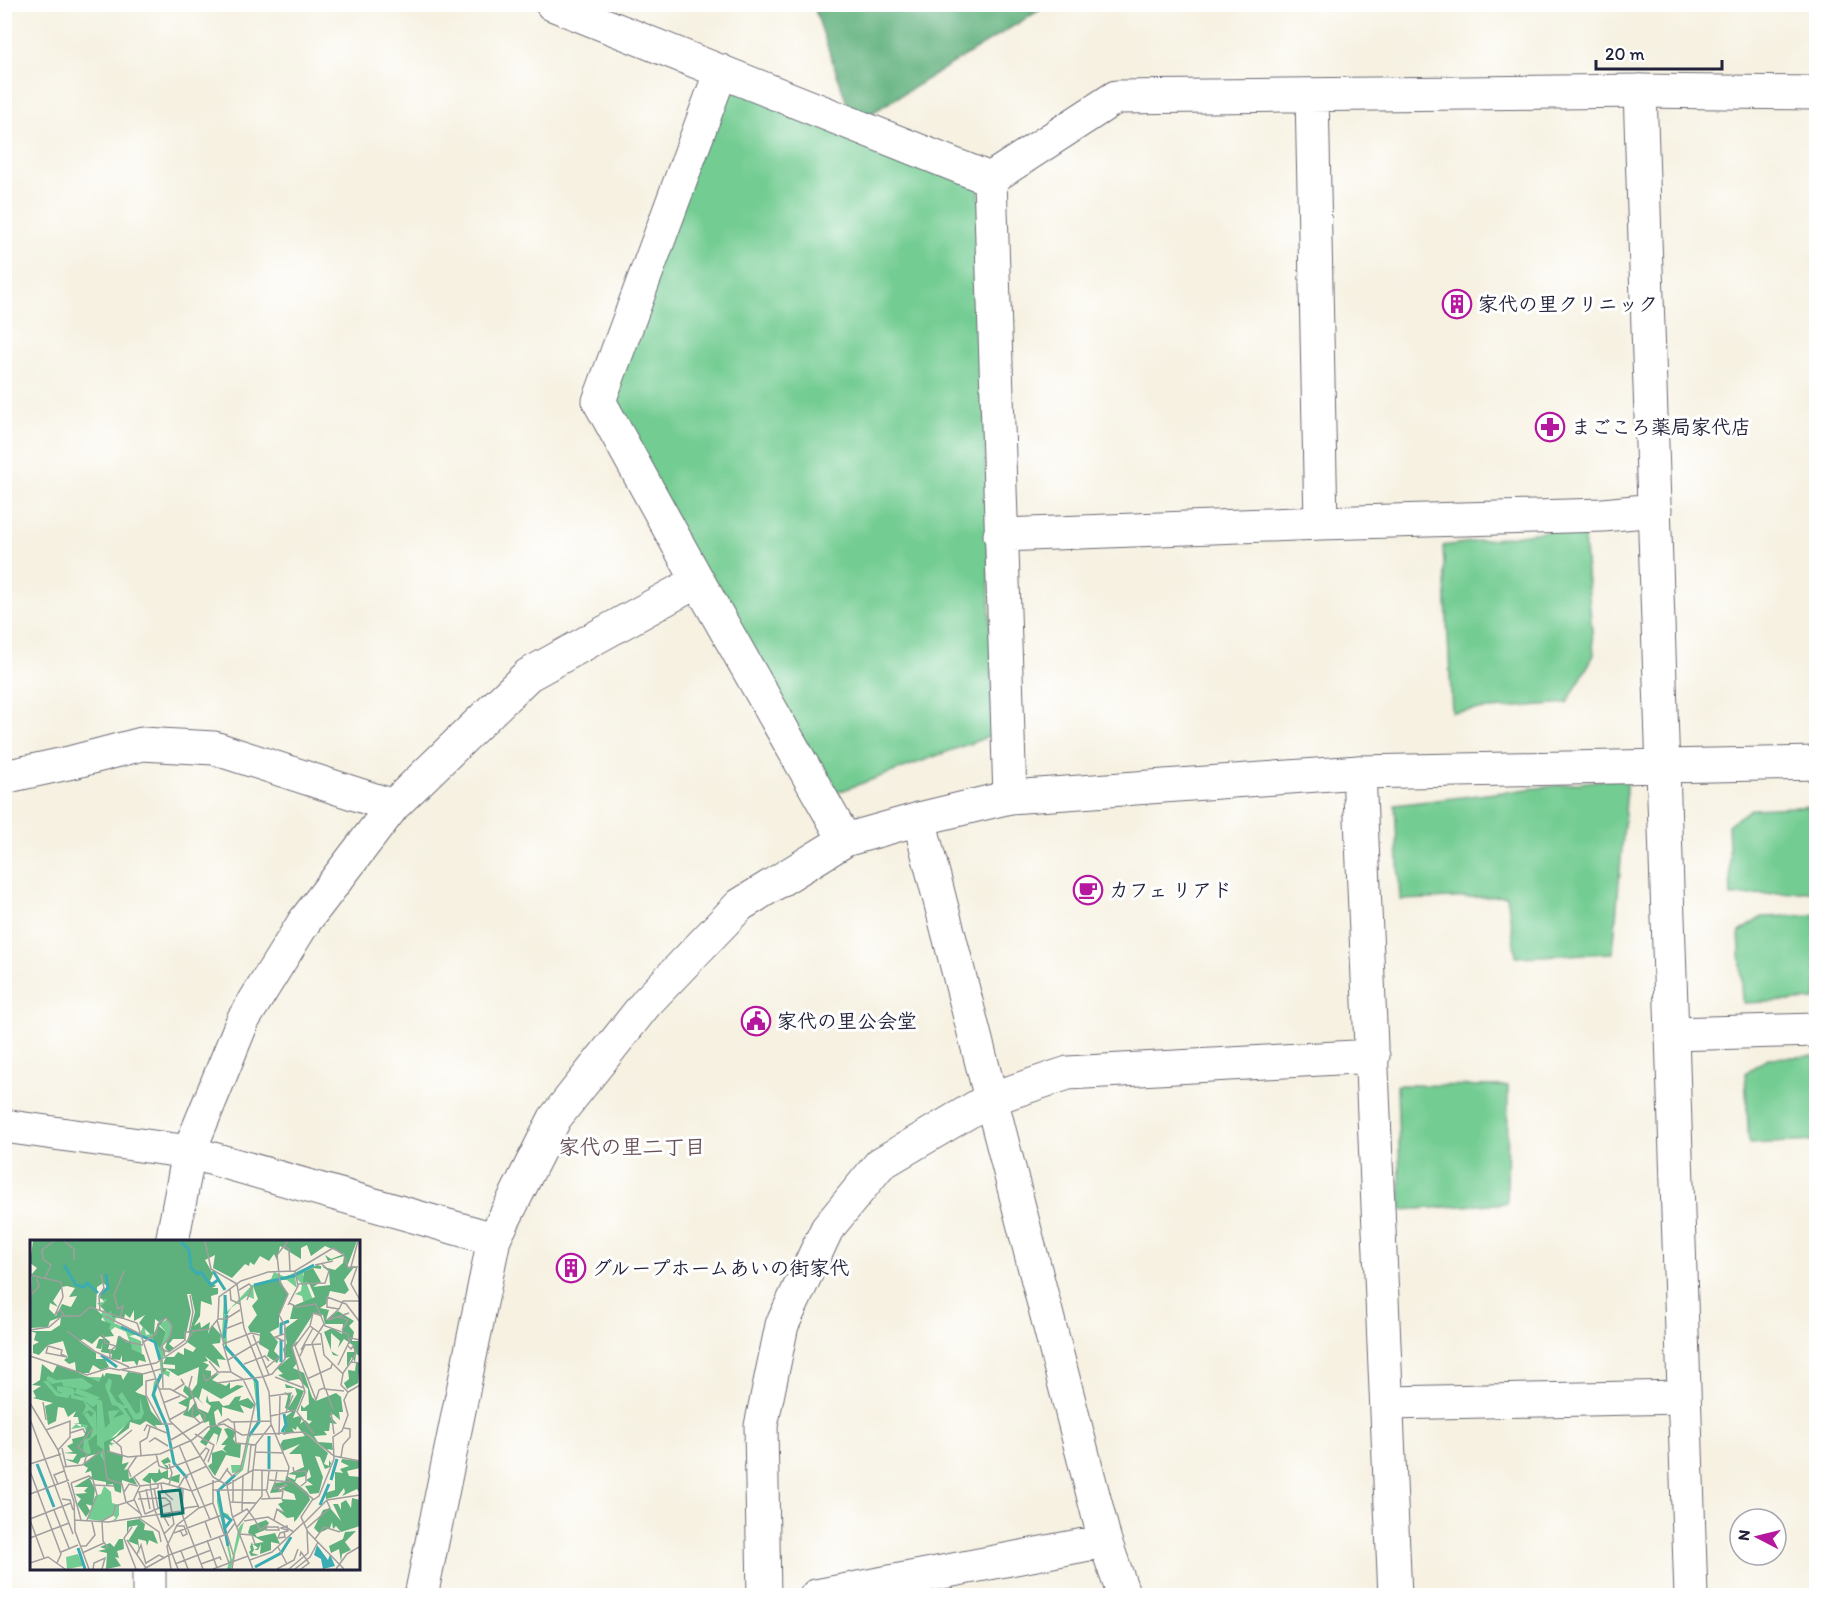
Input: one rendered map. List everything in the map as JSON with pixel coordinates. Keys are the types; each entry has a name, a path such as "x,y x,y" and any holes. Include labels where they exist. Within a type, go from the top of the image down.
{"street":[{"path":"552,4 990,179"},
{"path":"721,71 599,401 845,840"},
{"path":"990,179 1116,97 1640,91 1816,93"},
{"path":"1640,91 1655,510 1661,767 1691,1596"},
{"path":"1312,95 1322,523"},
{"path":"990,179 1010,797"},
{"path":"1000,535 1592,515 1655,510"},
{"path":"172,1240 189,1152 243,1020 304,922 393,806 528,675 698,581"},
{"path":"4,777 142,744 214,748 393,806"},
{"path":"422,1596 494,1239 555,1118 647,1002 740,904 845,840 1010,797 1359,772 1816,763"},
{"path":"1359,772 1395,1596"},
{"path":"919,819 1105,1541 1124,1596"},
{"path":"1672,1034 1816,1030"},
{"path":"764,1596 761,1426 782,1325 827,1229 880,1164 990,1099 1068,1073 1373,1056"},
{"path":"4,1126 189,1152 494,1239"},
{"path":"1388,1403 1683,1397"},
{"path":"816,1596 901,1588 1105,1541"},
{"path":"149,1570 149,1596"}],"green space":[{"path":"813,4 1048,5 854,124"},
{"path":"721,71 979,175 993,735 822,798 599,401"},
{"path":"1583,526 1594,655 1567,703 1452,712 1443,546"},
{"path":"1628,777 1613,953 1516,957 1507,896 1400,900 1395,805"},
{"path":"1816,806 1816,891 1731,896 1728,825 1751,809"},
{"path":"1816,915 1816,1000 1743,1003 1739,932 1762,917"},
{"path":"1816,1056 1816,1141 1749,1144 1745,1073 1768,1058"},
{"path":"1397,1085 1508,1086 1507,1203 1401,1210"}],"place":[{"name":"家代の里クリニック","path":"1457,304"},
{"name":"まごころ薬局家代店","path":"1550,427"},
{"name":"カフェ リアド","path":"1088,890"},
{"name":"家代の里公会堂","path":"756,1021"},
{"name":"グループホームあいの街家代","path":"571,1268"}],"district":[{"name":"家代の里二丁目","path":"632,1146"}]}
